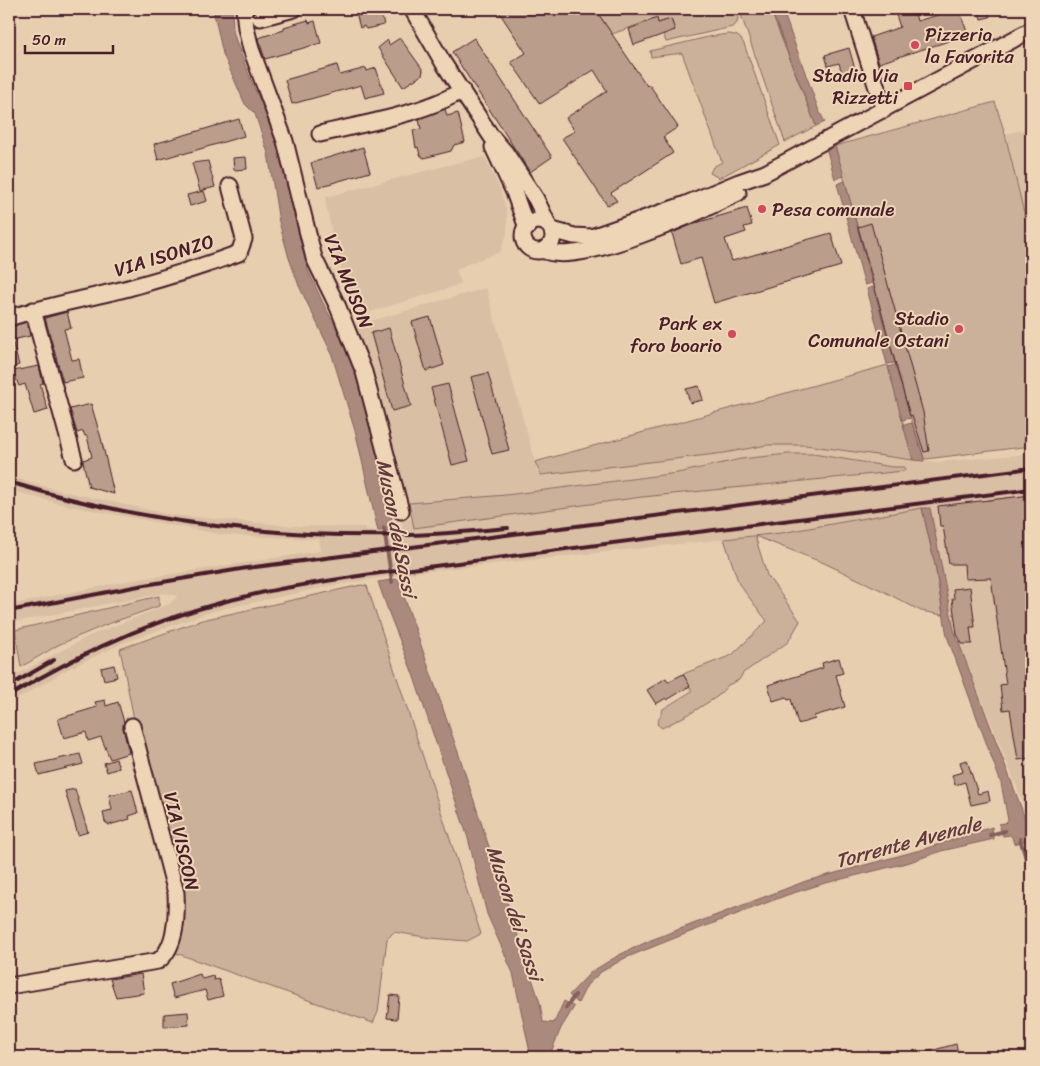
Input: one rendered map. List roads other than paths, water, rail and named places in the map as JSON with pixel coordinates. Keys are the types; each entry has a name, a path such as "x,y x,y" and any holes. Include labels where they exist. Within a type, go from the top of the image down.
{"street":[{"name":"VIA MUSON","path":"244,9 251,49 285,140 314,258 338,307 364,372 401,511"},
{"path":"260,18 294,9"},
{"path":"412,9 444,64 491,136 505,152 536,199 551,228 552,243 542,250 536,251 528,246 524,238 527,228 534,222 539,221 551,228 586,242 619,235 624,240"},
{"path":"852,9 884,110"},
{"path":"577,237 591,237 647,218 765,173 1031,30"},
{"path":"320,134 400,115 454,96 462,90"},
{"path":"491,136 492,144 514,192 527,228"},
{"path":"542,250 554,254 572,254 624,240 675,222 723,200 747,188 765,173"},
{"name":"VIA ISONZO","path":"9,318 33,310 132,287 239,253 244,239 230,186"},
{"path":"624,240 626,232 641,226 647,218"},
{"path":"33,310 74,459"},
{"name":"VIA VISCON","path":"9,986 158,961 164,956 170,943 177,917 176,893 132,726"}],"waterway":[{"name":"Muson dei Sassi","path":"384,528 392,582"},
{"name":"Torrente Avenale","path":"990,835 1005,831"},
{"path":"1020,839 1031,874"},
{"name":"Torrente Avenale","path":"566,1008 575,995"}],"railway":[{"path":"9,611 247,568 1031,468"},
{"path":"9,482 57,496 154,517 253,530 352,535 402,535 442,534 508,528"},
{"path":"9,696 68,663 128,634 191,611 270,591 365,575 1031,489"},
{"path":"9,686 54,660"}],"place":[{"name":"Pizzeria la Favorita","path":"915,45"},
{"name":"Stadio Via Rizzetti","path":"908,86"},
{"name":"Pesa comunale","path":"762,209"},
{"name":"Stadio Comunale Ostani","path":"959,329"},
{"name":"Park ex foro boario","path":"732,334"}]}
